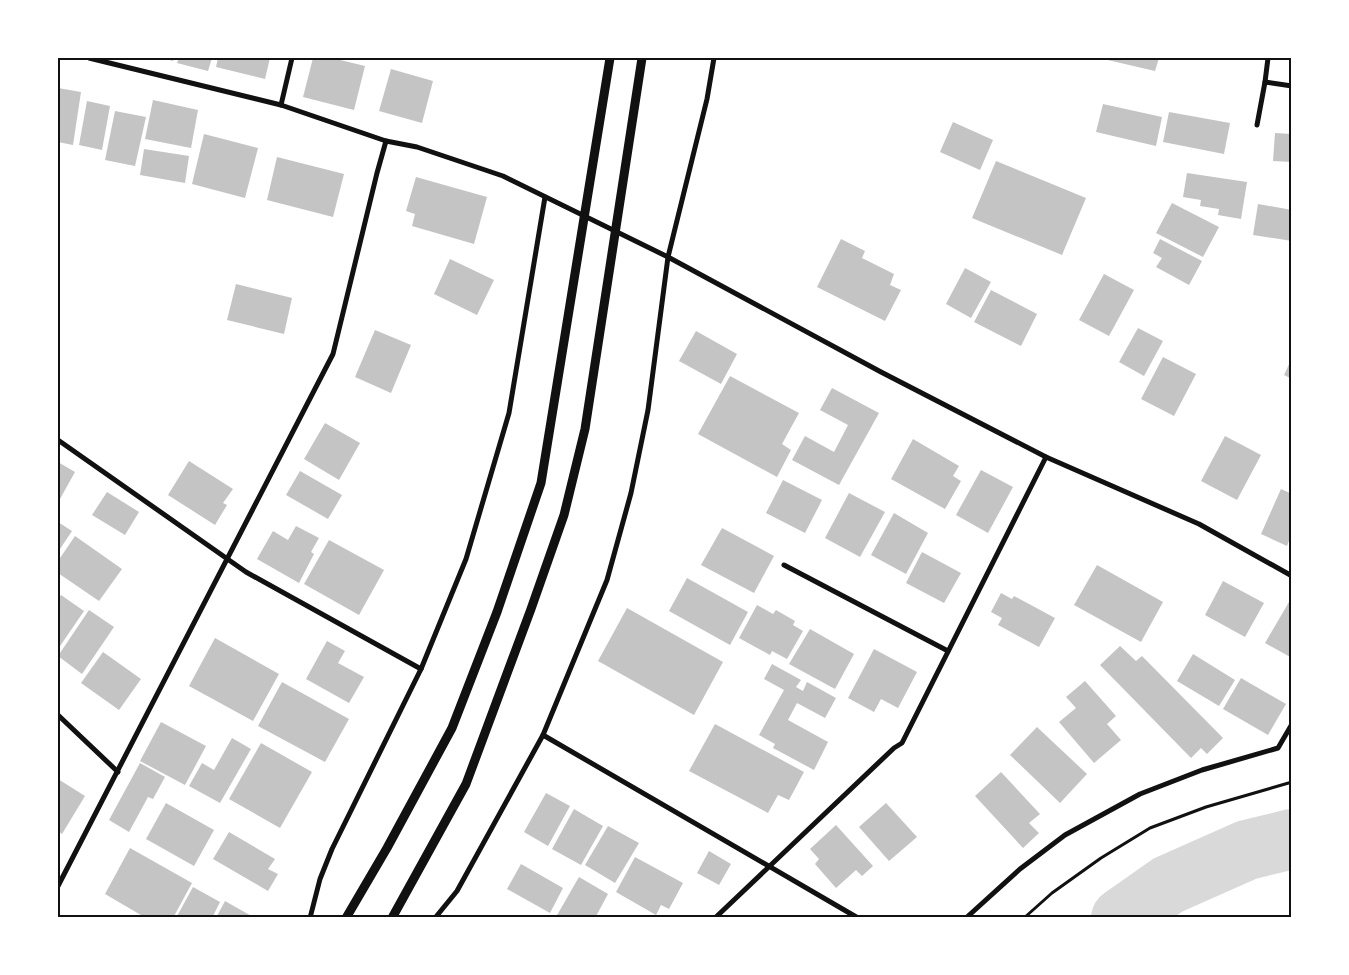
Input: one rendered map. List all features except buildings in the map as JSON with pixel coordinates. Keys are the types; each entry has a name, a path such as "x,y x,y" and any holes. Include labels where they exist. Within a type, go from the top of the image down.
{"street":[{"path":"89,58 281,105 386,141 417,147 503,176 668,257 881,372 1046,457 1199,524 1292,576"},
{"path":"281,105 292,58"},
{"path":"346,918 387,848 452,728 497,612 540,483 610,58"},
{"path":"392,918 466,784 564,515 586,429 642,58"},
{"path":"435,918 457,891 543,736 607,580 631,493 648,410 668,257 707,100 714,58"},
{"path":"1257,125 1268,58"},
{"path":"1265,82 1292,86"},
{"path":"58,886 333,354 386,141"},
{"path":"310,918 320,879 332,849 421,670 466,559 509,413 545,197"},
{"path":"58,440 246,572 421,670"},
{"path":"715,918 894,748 902,743 1046,457"},
{"path":"784,565 948,651"},
{"path":"58,715 118,772"},
{"path":"966,918 1020,868 1065,835 1140,794 1202,770 1278,748 1292,724"},
{"path":"543,736 858,918"}],"path":[{"path":"1024,918 1052,894 1101,858 1150,828 1206,808 1292,782"}],"waterway":[{"path":"1121,918 1168,885 1247,850 1292,839"}]}
